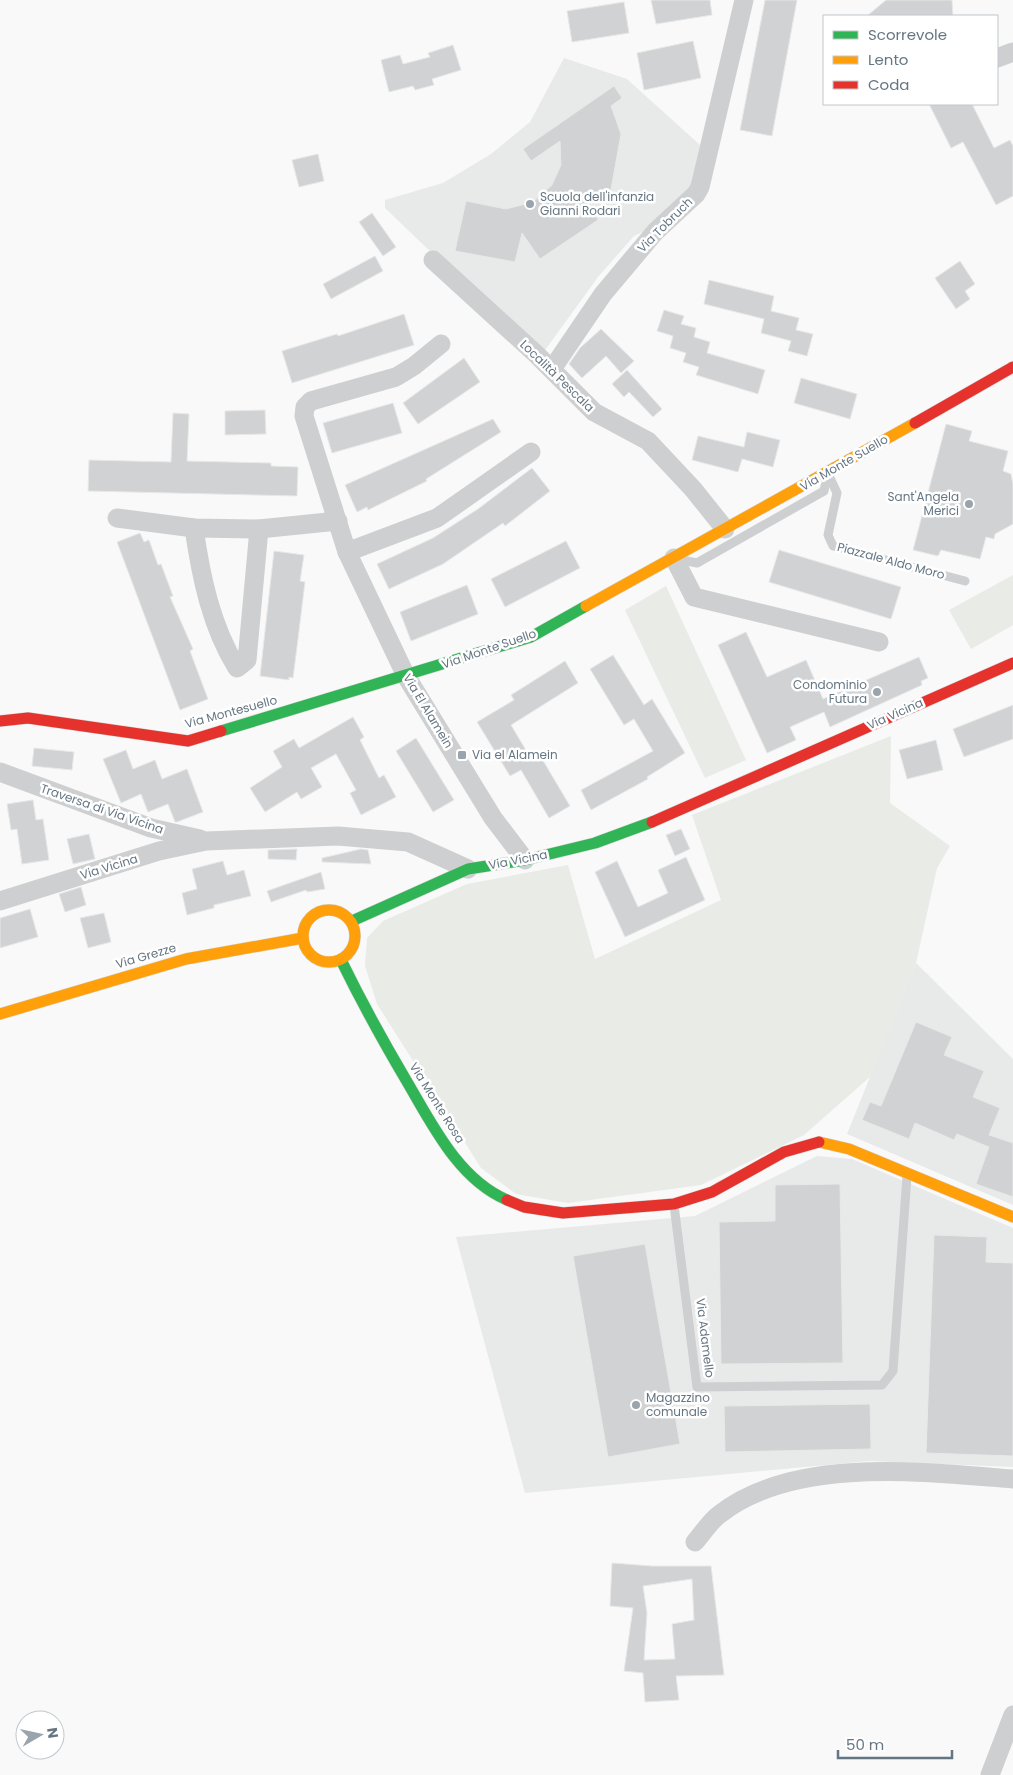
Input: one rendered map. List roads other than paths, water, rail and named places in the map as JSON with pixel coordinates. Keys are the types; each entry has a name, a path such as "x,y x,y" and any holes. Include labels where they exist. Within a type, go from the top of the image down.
{"street":[{"name":"Via Tobruch","path":"552,369 603,294 655,232 696,194 700,186 744,0"},
{"path":"998,58 1013,52"},
{"name":"Località Pescala","path":"433,260 552,369 594,412 648,441 693,489 725,529"},
{"name":"Via El Alamein","path":"441,344 414,366 396,376 311,401 305,407 304,416 347,552 406,676 493,818 525,860"},
{"name":"Via Monte Suello","path":"406,676 531,637 828,473 1013,366"},
{"path":"347,552 437,518 531,452"},
{"path":"117,518 194,528 259,530 338,521"},
{"path":"194,528 201,578 224,647 237,668 246,660 259,530"},
{"path":"674,558 694,597 879,642"},
{"name":"Via Vicina","path":"0,900 159,851 206,841 338,836 408,842 468,869 525,860 595,844 671,815 959,685 1013,663"},
{"name":"Via Montesuello","path":"0,722 28,718 188,741 406,676"},
{"name":"Traversa di Via Vicina","path":"0,772 151,828 206,841"},
{"path":"352,921 468,869"},
{"path":"320,911 338,911 352,921 355,930 353,947 341,960 324,962 316,959 304,947 303,938 307,921 320,911"},
{"name":"Via Grezze","path":"0,1014 186,959 303,938"},
{"name":"Via Monte Rosa","path":"341,960 369,1017 435,1130 465,1170 491,1194 524,1207 563,1213 674,1204"},
{"path":"674,1204 712,1192 784,1152 818,1142 849,1149 1013,1217"},
{"path":"695,1542 719,1514 755,1492 790,1482 858,1471 919,1472 1013,1479"},
{"path":"990,1775 1013,1715"}],"lane":[{"path":"674,558 697,563 824,491 828,473"},
{"name":"Piazzale Aldo Moro","path":"828,473 837,493 828,535 833,546 965,581"},
{"name":"Via Adamello","path":"674,1204 697,1387 882,1385 893,1371 907,1173"}],"place":[{"name":"Scuola dell'infanzia Gianni Rodari","path":"530,204"},
{"name":"Sant'Angela Merici","path":"969,504"},
{"name":"Condominio Futura","path":"877,692"},
{"name":"Via el Alamein","path":"462,755"},
{"name":"Magazzino comunale","path":"636,1405"}]}
